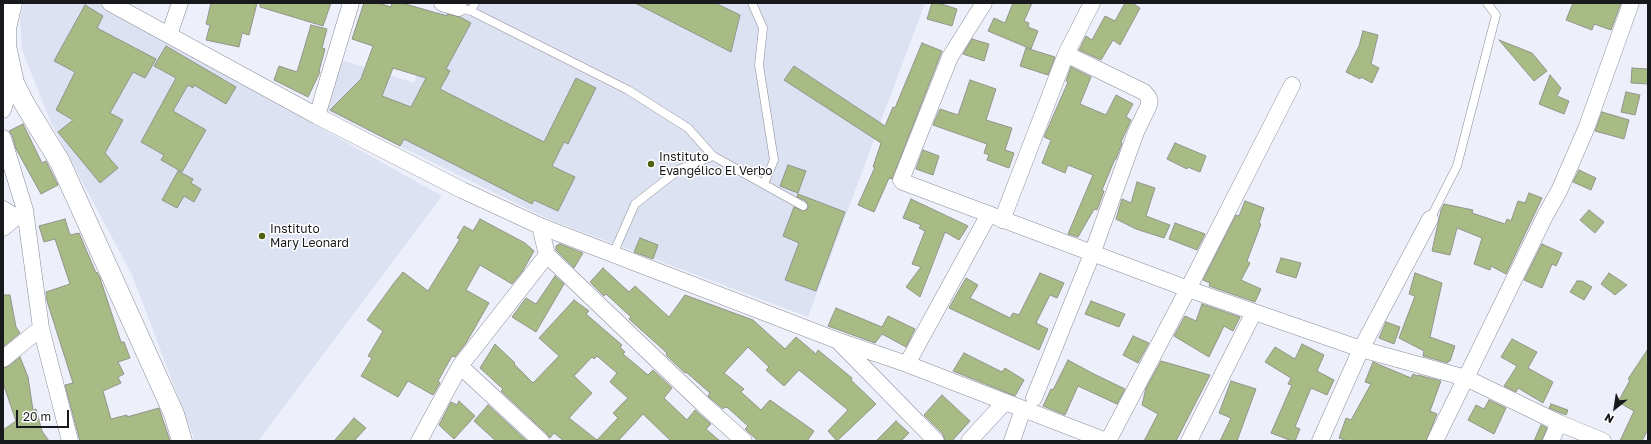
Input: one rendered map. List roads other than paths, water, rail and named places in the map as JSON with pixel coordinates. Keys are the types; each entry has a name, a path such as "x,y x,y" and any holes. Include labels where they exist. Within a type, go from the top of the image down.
{"street":[{"path":"12,3 4,27 6,46 14,83 24,103 60,162 174,414 182,441"},
{"path":"110,3 317,116 462,190 540,226 836,340 906,364 1005,402 1028,403 1107,441 1188,289 1292,85"},
{"path":"169,35 180,3"},
{"path":"317,116 351,3"},
{"path":"442,3 465,9"},
{"path":"984,3 950,57 901,180 903,182 1092,254 1254,312 1361,349 1466,378 1559,423 1603,441"},
{"path":"906,364 996,217 1066,54 1092,3"},
{"path":"1434,441 1545,216 1559,191 1586,129 1631,3"},
{"path":"1012,441 1092,254 1136,132 1149,105 1149,98 1144,92 1066,54"},
{"path":"3,110 7,97 14,83"},
{"path":"3,138 15,212 65,439"},
{"path":"3,228 15,212"},
{"path":"1320,441 1361,349 1430,219"},
{"path":"540,226 546,255 744,441"},
{"path":"419,441 460,366 546,255"},
{"path":"1189,441 1254,312"},
{"path":"3,359 41,328"},
{"path":"836,340 936,441"},
{"path":"460,366 541,441"},
{"path":"969,441 1005,402"},
{"path":"1551,441 1559,423"}],"lane":[{"path":"465,9 475,3"},
{"path":"752,3 762,28 759,65 774,160 764,184"},
{"path":"1430,219 1457,166 1459,159 1496,15 1487,3"},
{"path":"465,9 628,90 688,128 713,156 803,206"},
{"path":"613,254 635,204 680,169 713,156"}],"place":[{"name":"Instituto Evangélico El Verbo","path":"651,164"},
{"name":"Instituto Mary Leonard","path":"262,236"}]}
